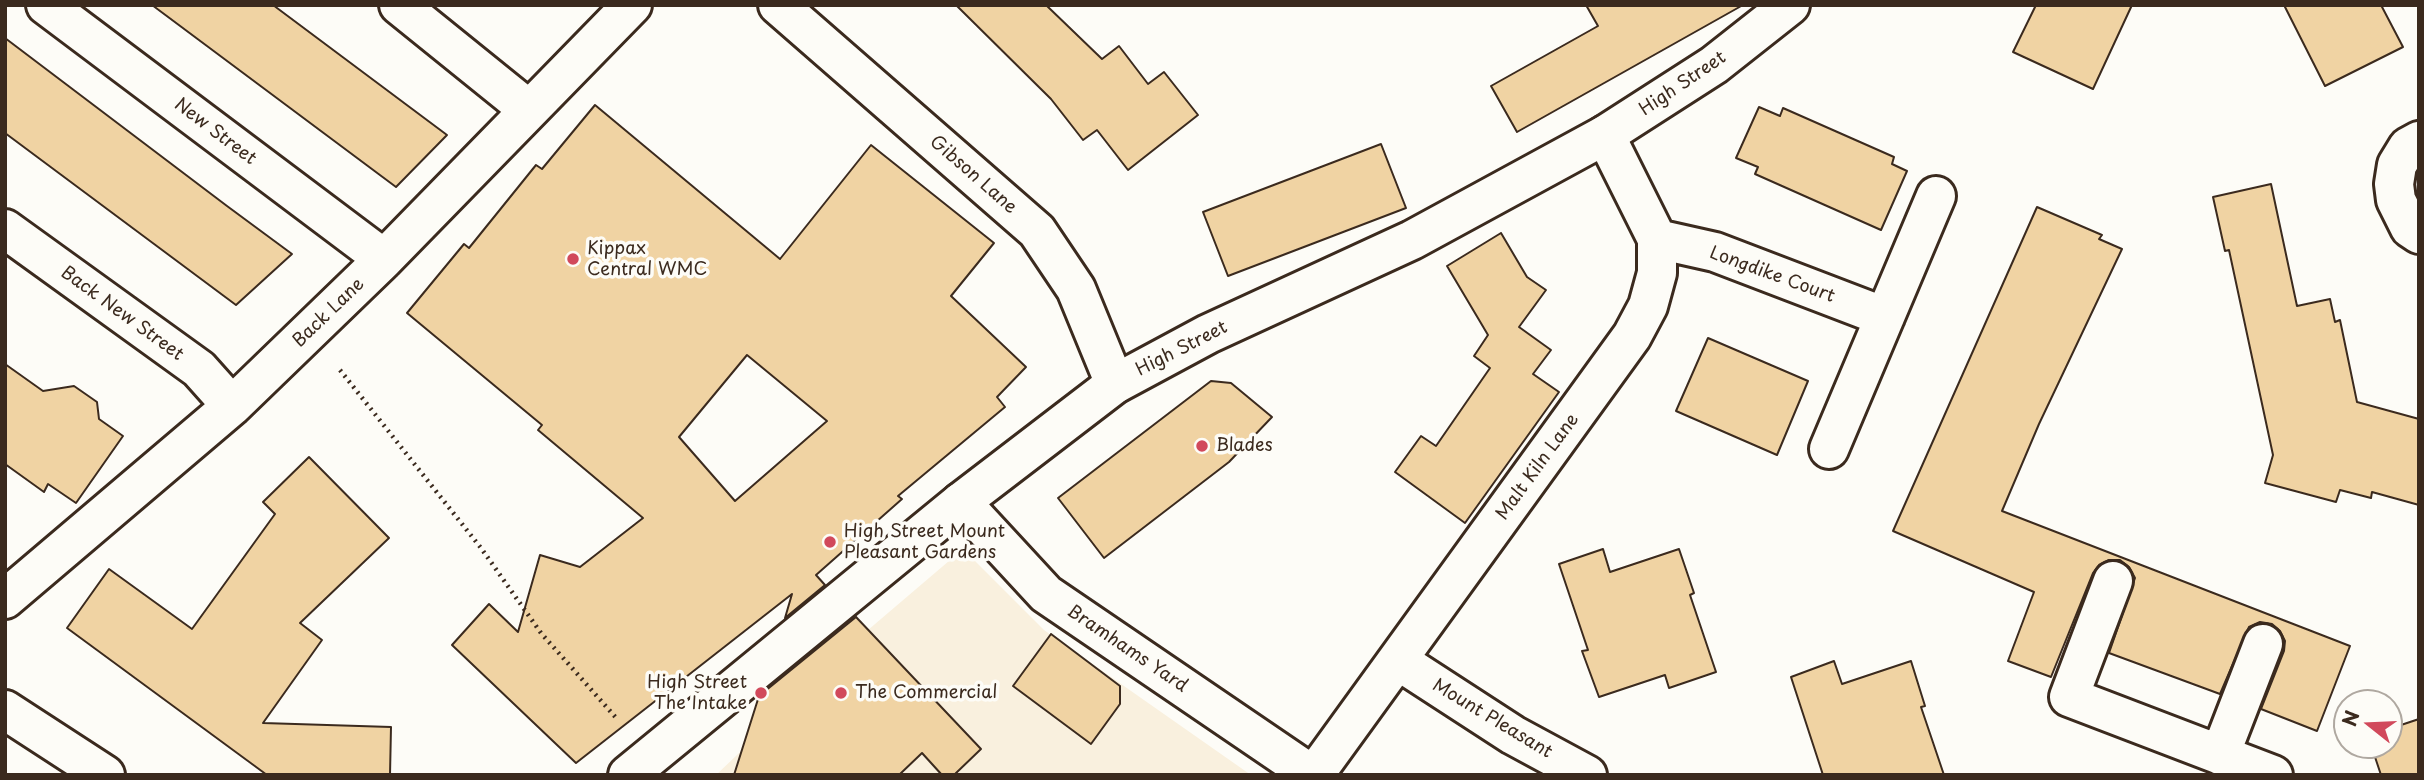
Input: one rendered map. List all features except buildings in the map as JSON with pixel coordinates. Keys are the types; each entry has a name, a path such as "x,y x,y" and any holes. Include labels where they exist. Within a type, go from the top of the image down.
{"street":[{"name":"New Street","path":"46,5 384,259"},
{"path":"399,5 529,110"},
{"name":"Back Lane","path":"5,598 232,406 384,259 632,5"},
{"name":"Gibson Lane","path":"778,5 1037,231 1076,289 1115,384"},
{"name":"High Street","path":"639,765 961,502 1115,384 1208,334 1412,240 1605,135 1714,65 1790,5"},
{"name":"Malt Kiln Lane","path":"1313,775 1399,661 1632,336 1651,295 1657,273 1657,239 1605,135"},
{"path":"2419,141 2408,146 2397,165 2394,184 2396,200 2410,228 2419,234"},
{"path":"1829,449 1936,196"},
{"name":"Back New Street","path":"5,229 199,369 232,406"},
{"name":"Longdike Court","path":"1657,239 1715,252 1885,317"},
{"name":"Bramhams Yard","path":"961,502 1046,594 1313,775"},
{"path":"2113,581 2070,697 2273,775"},
{"path":"2220,755 2263,644"},
{"name":"Mount Pleasant","path":"1399,661 1513,735 1587,775"},
{"path":"5,710 105,775"}],"path":[{"path":"309,331 481,548 639,765"}],"shaded area":[{"path":"963,549 1044,630 1251,775 716,775 868,630"}],"place":[{"name":"Kippax Central WMC","path":"573,259"},
{"name":"Blades","path":"1202,446"},
{"name":"High Street Mount Pleasant Gardens","path":"830,542"},
{"name":"High Street The Intake","path":"761,693"},
{"name":"The Commercial","path":"841,693"}]}
